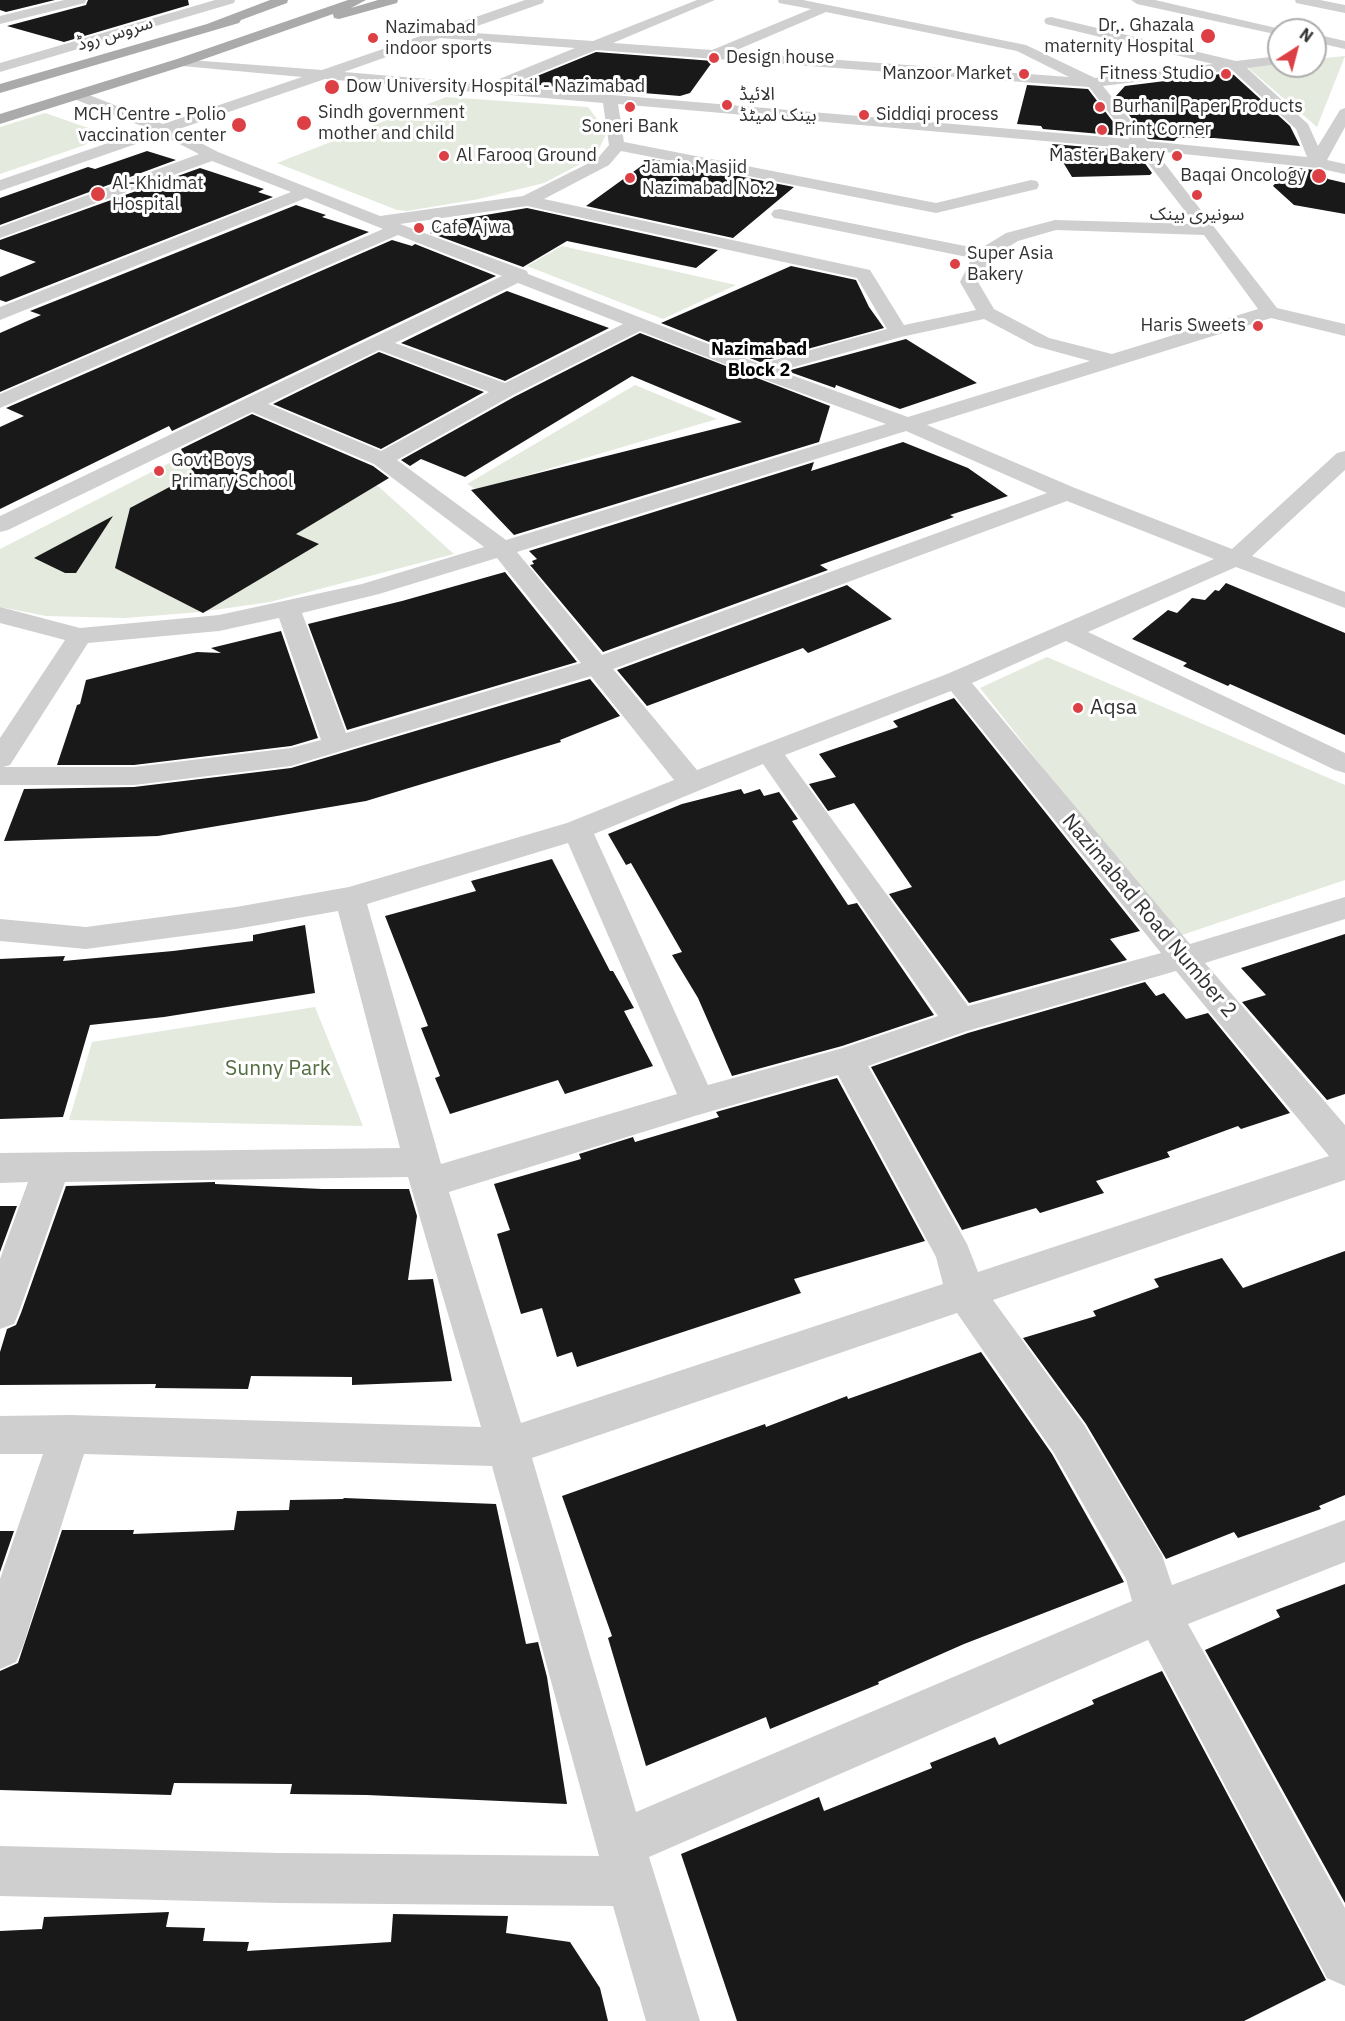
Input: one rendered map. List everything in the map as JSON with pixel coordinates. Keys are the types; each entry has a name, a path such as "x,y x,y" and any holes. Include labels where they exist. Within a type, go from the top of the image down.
{"main road":[{"path":"194,33 282,0"},
{"path":"0,89 301,0"},
{"path":"0,119 182,62 360,0"},
{"path":"240,41 393,0"}],"street":[{"path":"0,19 38,0"},
{"path":"0,19 80,0"},
{"name":"سروس روڈ","path":"0,68 230,0"},
{"path":"0,186 538,0"},
{"path":"488,88 709,0"},
{"path":"784,0 915,26 941,36 1021,48 1093,83 1209,230 1270,312"},
{"path":"1137,0 1267,28"},
{"path":"1301,0 1345,9"},
{"path":"1021,48 1069,7"},
{"path":"713,55 825,8"},
{"path":"895,35 915,26"},
{"path":"1044,28 1235,65 1303,127 1317,163"},
{"path":"437,34 835,64 926,66 1093,83 1267,61"},
{"path":"1327,41 1345,45"},
{"path":"835,64 865,50"},
{"path":"0,51 66,70"},
{"path":"1327,56 1345,54"},
{"path":"182,62 1143,145 1317,163 1345,169"},
{"path":"79,96 164,130 212,155 759,371 905,423 1067,493 1345,601"},
{"path":"0,402 389,225 527,201 603,162 617,145 610,99"},
{"path":"1317,163 1345,113"},
{"path":"617,145 936,208 1034,190 1013,135"},
{"path":"0,233 212,155"},
{"path":"741,246 814,184"},
{"path":"0,314 306,192"},
{"path":"527,201 864,274 898,332"},
{"path":"780,214 983,255"},
{"path":"1113,361 1042,342 987,313 969,282 983,255 1012,237 1052,220 1209,230"},
{"path":"0,525 520,275"},
{"path":"0,615 80,636 219,623 288,609 370,589 1270,312 1345,330"},
{"path":"759,371 898,332 987,313"},
{"path":"382,459 506,391 640,323"},
{"path":"377,343 506,391"},
{"path":"252,405 382,459 502,549 693,784"},
{"path":"0,930 86,938 236,918 350,898 577,830 768,752 956,680 1236,558 1345,458"},
{"path":"0,776 134,776 291,757 597,666 1067,493"},
{"path":"288,609 336,745"},
{"path":"1065,631 1345,764"},
{"path":"0,759 80,636"},
{"name":"Nazimabad Road Number 2","path":"956,680 1183,958 1345,1150"},
{"path":"768,752 960,1021"},
{"path":"577,830 698,1101"},
{"path":"350,898 425,1173 508,1447 673,2021"},
{"path":"0,1168 425,1173 847,1060 960,1021 1183,958 1345,908"},
{"path":"847,1060 954,1255 964,1291 1069,1440 1146,1570 1158,1613 1345,1960"},
{"path":"0,1435 70,1434 508,1447 964,1291 1345,1165"},
{"path":"0,1312 51,1168"},
{"path":"0,1646 70,1434"},
{"path":"0,1871 279,1878 626,1862 1158,1613 1345,1541"}],"green space":[{"path":"1345,56 1317,127 1247,67 1267,64 1267,78 1327,78 1327,58"},
{"name":"Al Farooq Ground","path":"446,97 588,107 607,132 598,151 588,160 544,183 479,199 407,211 397,210 277,163"},
{"path":"45,113 97,131 85,145 0,174 0,127"},
{"path":"562,246 736,285 663,319 527,266"},
{"path":"635,385 717,419 477,490 467,484"},
{"path":"238,428 379,487 454,554 270,602 200,612 125,618 46,616 0,607 0,549"},
{"path":"1047,657 1345,785 1345,880 1176,937 980,688"},
{"name":"Sunny Park","path":"315,1007 363,1126 69,1120 92,1042"}],"building":[{"path":"0,0 55,0 6,12 0,10"},
{"path":"88,0 188,0 189,5 64,42 7,26 86,5"},
{"path":"596,52 713,61 690,93 680,96 631,92 629,94 520,83"},
{"path":"1229,73 1290,126 1300,146 1214,138 1177,138 1174,141 1148,139 1115,97 1125,86"},
{"path":"1027,85 1088,89 1124,136 1043,129 1041,126 1017,124"},
{"path":"1052,144 1136,151 1152,173 1150,175 1072,177"},
{"path":"147,151 176,160 0,225 0,198 88,167 95,169"},
{"path":"651,159 794,187 733,238 586,206"},
{"path":"1290,167 1322,171 1328,179 1345,183 1345,214 1294,205 1273,186"},
{"path":"200,168 264,189 258,192 273,197 6,302 0,300 0,277 36,262 0,249 0,240"},
{"path":"296,205 326,215 322,217 369,232 0,392 0,333 41,315 30,311"},
{"path":"527,208 718,250 696,268 567,241 523,267 430,233 444,222"},
{"path":"392,240 412,246 415,244 496,276 172,431 169,426 0,509 0,427 24,416 6,408"},
{"path":"791,266 856,280 869,307 884,328 760,362 661,323"},
{"path":"507,291 609,328 505,381 401,343"},
{"path":"640,333 830,406 819,442 514,535 471,490 742,422 632,376 465,477 421,459 410,466 401,460 514,397"},
{"path":"906,339 977,383 900,409 836,385 835,388 787,371"},
{"path":"379,352 484,392 381,449 273,404"},
{"path":"252,414 373,466 389,478 296,534 319,544 203,613 115,568 130,508 194,474 181,449"},
{"path":"903,442 968,468 1008,496 950,515 954,517 820,565 828,570 603,652 530,565 534,564 532,561 537,559 529,551 814,462 811,471"},
{"path":"113,516 76,573 65,573 34,558"},
{"path":"505,572 577,662 347,730 308,624"},
{"path":"1226,583 1345,633 1345,735 1230,684 1228,686 1183,666 1187,663 1132,639 1168,610 1177,613 1192,598 1205,600 1215,590 1219,591"},
{"path":"847,585 892,619 808,653 803,648 647,706 617,670"},
{"path":"281,631 318,738 291,746 134,765 57,765 77,705 80,704 86,680 197,652 221,653 211,648"},
{"path":"590,679 620,716 560,740 561,742 366,801 158,836 4,841 24,789 134,787 291,768"},
{"path":"954,698 1140,931 1110,939 1127,960 969,1003 889,894 912,887 854,803 828,811 809,784 836,777 819,754 898,727 893,721"},
{"path":"741,789 744,794 760,789 764,796 779,792 798,819 792,821 848,905 857,903 934,1015 842,1046 732,1076 698,998 672,955 682,952 631,863 626,865 608,834 682,804"},
{"path":"552,859 610,971 613,971 634,1008 624,1011 653,1066 565,1094 558,1080 450,1114 435,1078 440,1076 421,1028 428,1026 385,916 476,891 471,881"},
{"path":"305,925 315,993 164,1017 90,1025 63,1117 0,1119 0,959 65,956 63,961 173,951 253,941 253,935"},
{"path":"1345,934 1345,1094 1327,1100 1242,1002 1266,995 1241,968"},
{"path":"1145,982 1156,996 1164,993 1186,1019 1208,1013 1290,1113 1241,1129 1238,1126 1167,1152 1170,1157 1096,1181 1104,1193 1040,1213 1036,1208 962,1230 871,1067 968,1033"},
{"path":"837,1078 925,1241 794,1279 801,1293 577,1367 572,1352 557,1357 542,1308 521,1314 497,1234 510,1230 494,1184 581,1159 579,1154 633,1137 635,1142 719,1117 716,1112"},
{"path":"215,1182 215,1184 322,1189 409,1189 417,1216 408,1280 433,1279 452,1381 352,1385 352,1377 251,1376 248,1389 155,1388 156,1384 0,1385 0,1352 7,1329 16,1325 21,1313 66,1186"},
{"path":"0,1206 17,1206 0,1252"},
{"path":"1345,1251 1345,1495 1319,1506 1321,1509 1238,1538 1234,1532 1166,1559 1086,1424 1023,1338 1096,1316 1093,1311 1159,1287 1154,1279 1222,1258 1243,1288"},
{"path":"981,1352 1052,1454 1124,1582 964,1644 878,1682 879,1684 770,1729 766,1717 646,1766 608,1638 612,1636 562,1496 765,1424 766,1427 847,1396 848,1399"},
{"path":"344,1498 496,1504 526,1644 538,1642 547,1677 567,1804 290,1794 292,1784 174,1783 171,1795 0,1790 0,1671 18,1663 62,1530 134,1530 133,1534 234,1530 237,1511 289,1510 290,1500"},
{"path":"0,1531 14,1531 0,1572"},
{"path":"1345,1584 1345,1903 1205,1650 1280,1617 1276,1610"},
{"path":"1162,1671 1326,1980 1244,2021 737,2021 681,1854 819,1797 824,1811 932,1768 930,1763 995,1737 999,1745 1094,1704 1092,1700"},
{"path":"169,1912 166,1927 205,1928 203,1941 249,1942 247,1951 391,1942 393,1914 508,1916 506,1933 570,1942 600,1988 608,2021 0,2021 0,1931 42,1929 44,1917"}],"place":[{"name":"Dr,. Ghazala maternity Hospital","path":"1208,36"},
{"name":"Nazimabad indoor sports","path":"373,38"},
{"name":"Design house","path":"714,58"},
{"name":"Manzoor Market","path":"1024,74"},
{"name":"Fitness Studio","path":"1226,74"},
{"name":"Dow University Hospital - Nazimabad","path":"332,87"},
{"name":"الائیڈ بینک لمیٹڈ","path":"727,105"},
{"name":"Soneri Bank","path":"630,107"},
{"name":"Burhani Paper Products","path":"1100,107"},
{"name":"Siddiqi process","path":"864,115"},
{"name":"Sindh government mother and child","path":"304,123"},
{"name":"MCH Centre - Polio vaccination center","path":"239,125"},
{"name":"Print Corner","path":"1102,130"},
{"name":"Al Farooq Ground","path":"444,156"},
{"name":"Master Bakery","path":"1177,156"},
{"name":"Baqai Oncology","path":"1319,176"},
{"name":"Jamia Masjid Nazimabad No.2","path":"630,178"},
{"name":"Al-Khidmat Hospital","path":"98,194"},
{"name":"سونیری بینک","path":"1197,195"},
{"name":"Cafe Ajwa","path":"419,228"},
{"name":"Super Asia Bakery","path":"955,264"},
{"name":"Haris Sweets","path":"1258,326"},
{"name":"Govt Boys Primary School","path":"159,471"},
{"name":"Aqsa","path":"1078,708"}],"district":[{"name":"Nazimabad Block 2","path":"759,360"}]}
